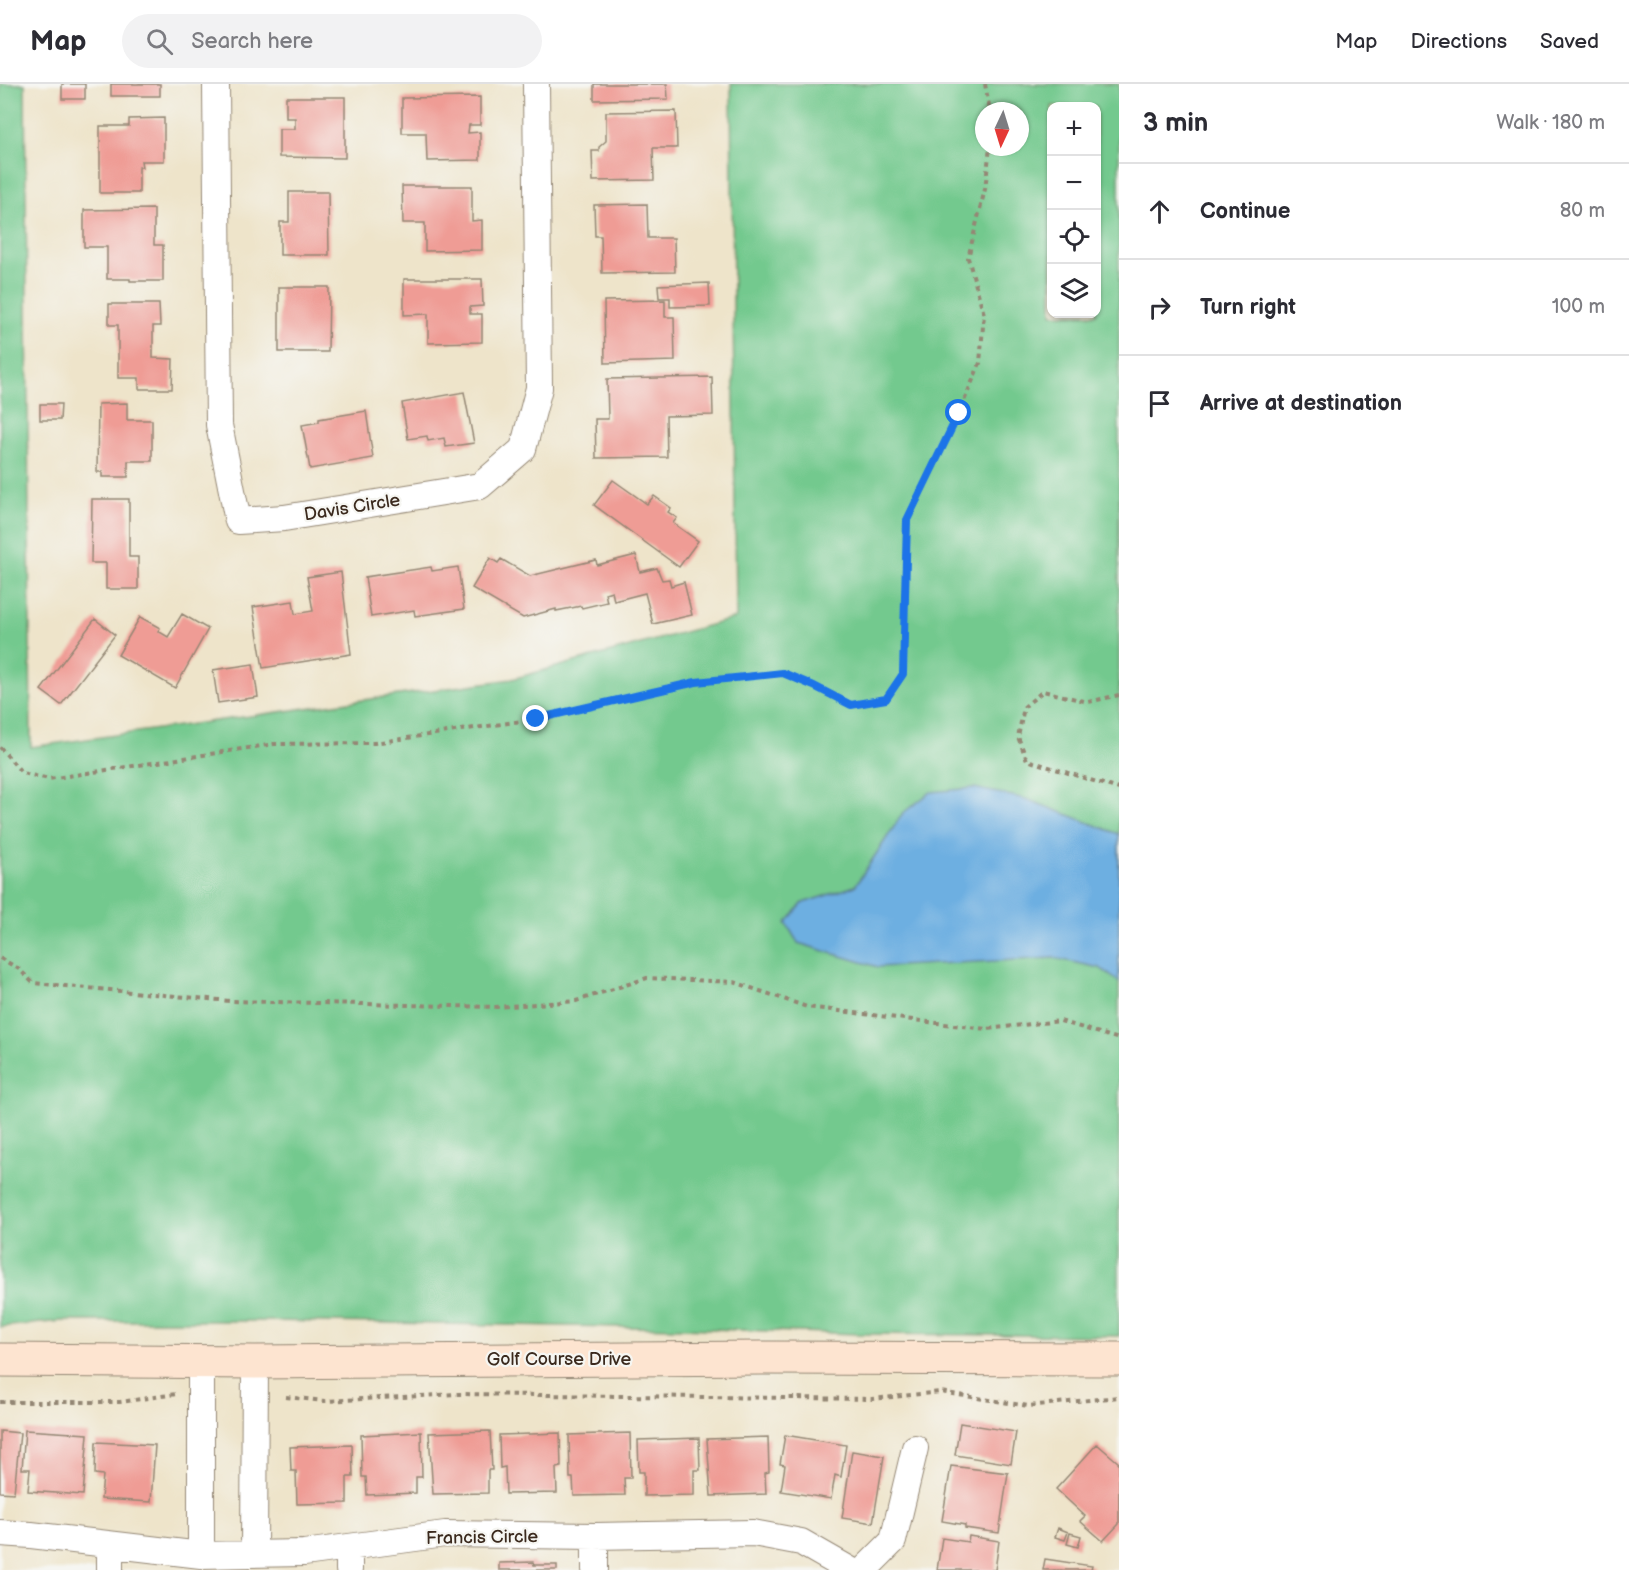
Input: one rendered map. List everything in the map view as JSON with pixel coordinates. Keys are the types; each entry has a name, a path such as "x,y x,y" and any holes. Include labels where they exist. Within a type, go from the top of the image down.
{"street":[{"name":"Davis Circle","path":"216,84 219,425 238,521 284,518 480,486 523,449 539,388 536,84"},
{"name":"Golf Course Drive","path":"0,1360 255,1362 749,1358 1119,1359"},
{"path":"201,1362 201,1555"},
{"path":"254,1554 255,1362"},
{"path":"864,1570 893,1541 915,1448"},
{"name":"Francis Circle","path":"0,1533 201,1555 304,1553 349,1559 445,1534 595,1536 753,1533 801,1542 850,1570"},
{"path":"595,1536 595,1570"},
{"path":"110,1545 110,1570"}],"path":[{"path":"985,84 988,102"},
{"path":"0,747 22,773 49,779 274,744 374,743 536,719 696,682 783,673 851,705 886,699 903,674 907,520 959,413 980,363 984,314 968,258 985,189 989,156"},
{"path":"1119,695 1088,702 1043,691 1024,706 1017,737 1027,760 1119,789"},
{"path":"0,958 19,969 33,983 230,1001 496,1007 576,1000 647,978 734,982 807,1007 986,1029 1060,1021 1119,1039"},
{"path":"286,1397 325,1401 458,1394 873,1399 940,1392 1028,1406 1119,1397"},
{"path":"0,1402 120,1402 176,1394"}],"green space":[{"path":"0,84 25,84 31,747 512,679 736,618 731,84 1119,84 1119,1336 858,1334 681,1328 268,1321 62,1321 0,1327"}],"water":[{"path":"974,788 1026,799 1119,834 1119,982 1100,968 1054,958 878,967 798,943 786,923 803,903 855,886 903,813 931,792"}],"building":[{"path":"62,84 85,84 85,99 62,99"},
{"path":"111,84 160,84 160,96 111,96"},
{"path":"594,84 667,84 668,99 594,100"},
{"path":"286,97 345,97 345,158 279,157 279,129 295,129 295,118 286,118"},
{"path":"480,97 480,125 469,125 468,133 480,132 480,160 427,161 426,133 402,133 402,98"},
{"path":"676,111 677,148 653,148 654,180 593,181 592,151 599,151 599,147 606,141 606,112"},
{"path":"164,118 164,161 141,161 139,193 100,193 100,126 129,126 129,119"},
{"path":"402,186 472,186 472,221 482,220 482,250 425,251 425,223 403,223"},
{"path":"289,192 328,192 329,255 280,255 280,222 289,222"},
{"path":"647,204 648,238 674,238 675,272 602,273 601,236 595,236 594,205"},
{"path":"154,209 154,245 163,245 163,281 107,279 107,247 84,247 84,210"},
{"path":"404,279 482,279 483,306 470,307 470,314 482,314 482,342 428,343 428,314 404,315"},
{"path":"709,283 710,306 670,307 670,298 659,298 658,285"},
{"path":"279,287 329,287 328,352 279,352"},
{"path":"665,300 665,317 674,317 675,361 605,363 604,301"},
{"path":"109,304 159,304 160,326 153,326 153,358 173,359 172,389 139,389 139,378 118,378 118,325 109,325"},
{"path":"712,377 713,415 666,416 667,457 596,458 595,419 608,419 607,379"},
{"path":"464,392 474,443 446,447 444,438 428,441 427,436 408,439 402,403"},
{"path":"127,403 127,420 152,420 152,461 128,461 128,477 102,477 102,472 97,472 98,404"},
{"path":"40,404 61,404 60,420 40,420"},
{"path":"366,411 373,458 310,469 302,425 319,422 319,419"},
{"path":"613,480 647,504 654,496 671,508 668,512 677,518 673,523 698,541 679,567 594,505"},
{"path":"92,499 129,499 129,557 138,557 138,589 106,589 106,563 91,563"},
{"path":"636,555 640,572 657,568 662,580 669,579 671,586 684,582 692,615 653,624 645,593 614,601 612,591 605,593 607,602 582,608 581,606 556,611 556,609 523,618 472,588 490,558 498,563 501,559 530,576 596,560 597,565"},
{"path":"431,567 432,571 458,567 464,609 415,616 414,610 371,617 365,577"},
{"path":"341,572 351,654 263,668 253,607 293,601 295,614 313,611 307,577"},
{"path":"182,614 208,629 175,688 118,655 140,617 160,628 158,631 168,637"},
{"path":"95,619 115,635 61,705 41,690"},
{"path":"253,664 258,697 218,703 213,670"},
{"path":"960,1423 1016,1432 1011,1464 955,1455"},
{"path":"25,1430 88,1434 83,1495 28,1491 30,1469 22,1469"},
{"path":"0,1431 20,1433 14,1493 0,1492"},
{"path":"490,1431 492,1470 488,1470 488,1493 433,1494 429,1433"},
{"path":"421,1432 422,1477 416,1477 416,1493 367,1495 366,1477 362,1477 361,1435"},
{"path":"560,1433 561,1467 556,1468 557,1493 506,1494 505,1467 500,1468 499,1435"},
{"path":"630,1433 631,1478 624,1478 625,1495 574,1496 573,1478 570,1478 569,1435"},
{"path":"785,1435 846,1445 841,1477 835,1475 831,1499 781,1491 785,1465 780,1464"},
{"path":"768,1437 769,1472 765,1473 766,1494 711,1496 707,1439"},
{"path":"699,1438 700,1470 694,1470 694,1495 644,1496 644,1472 639,1472 638,1440"},
{"path":"96,1442 155,1445 151,1502 101,1499 103,1475 95,1474"},
{"path":"1097,1444 1119,1463 1119,1524 1103,1541 1080,1521 1085,1516 1056,1489"},
{"path":"352,1445 353,1477 347,1477 347,1503 297,1504 296,1471 291,1471 290,1447"},
{"path":"852,1451 884,1456 873,1523 842,1518"},
{"path":"951,1466 1008,1473 999,1533 965,1528 965,1525 942,1521"},
{"path":"1058,1528 1068,1532 1065,1540 1055,1537"},
{"path":"1070,1533 1081,1536 1078,1547 1067,1544"},
{"path":"969,1536 999,1541 995,1570 937,1570 942,1538 968,1542"},
{"path":"1045,1559 1092,1566 1091,1570 1043,1570"},
{"path":"533,1562 534,1565 557,1565 557,1570 499,1570 499,1563"}],"route":[{"path":"536,719 696,682 783,673 851,705 886,699 903,674 907,520 959,413"}]}
